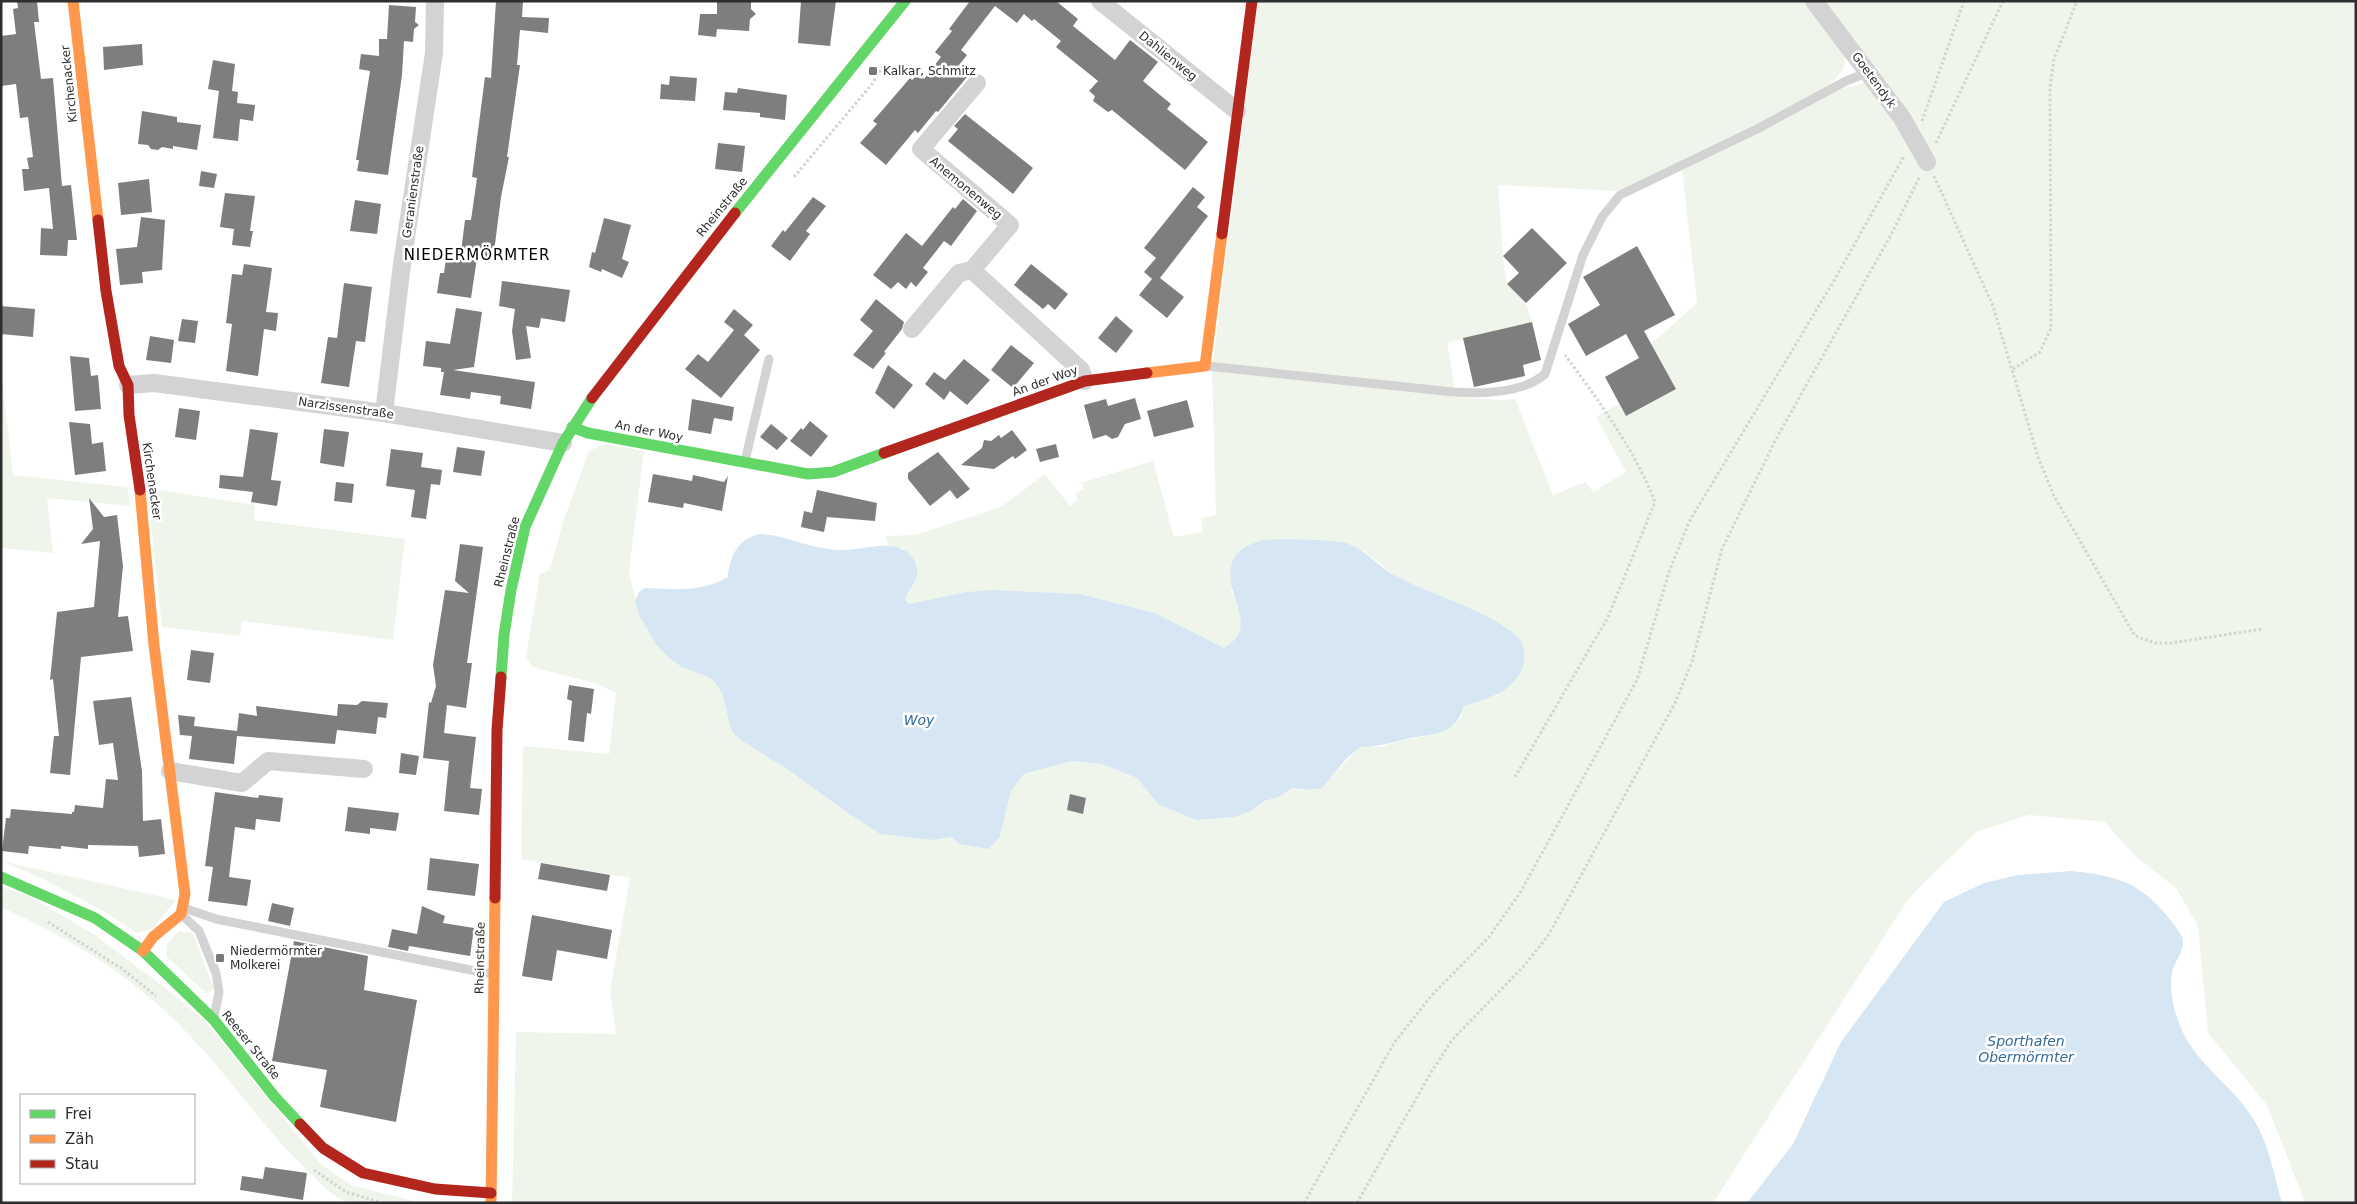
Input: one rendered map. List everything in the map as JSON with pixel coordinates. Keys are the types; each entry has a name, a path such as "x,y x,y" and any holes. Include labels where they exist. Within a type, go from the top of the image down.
{"street":[{"name":"Kirchenacker","path":"74,1 106,291 119,366 128,385 129,415 144,516 154,645 185,894 181,911"},
{"name":"Geranienstraße","path":"384,413 402,264 434,53 435,1"},
{"name":"Rheinstraße","path":"491,1198 497,730 504,635 511,590 525,527 563,443 601,385 710,244 905,1"},
{"name":"Dahlienweg","path":"1100,1 1237,111"},
{"path":"1205,366 1252,1"},
{"name":"Goetendyk","path":"1814,1 1902,118 1927,162"},
{"name":"Anemonenweg","path":"912,329 959,273 972,270 1010,225 921,149 977,83"},
{"path":"972,270 1081,370 1085,381"},
{"name":"An der Woy","path":"572,427 588,433 744,463 808,474 833,472 1085,381 1205,366"},
{"name":"Narzissenstraße","path":"128,385 154,383 384,413 563,443"},
{"path":"170,771 242,782 268,761 364,770"},
{"name":"Reeser Straße","path":"1,877 14,881 95,918 143,951 214,1020 274,1096 323,1148 363,1173 435,1189 491,1198"},
{"path":"143,951 153,937 181,911"}],"lane":[{"path":"1205,366 1476,394 1520,387 1535,382 1545,374 1583,255 1602,217 1620,195 1757,129 1846,81 1869,72"},
{"path":"744,463 769,359"},
{"path":"181,911 494,975"},
{"path":"181,911 199,931 216,973 219,992 214,1020"}],"path":[{"path":"1304,1203 1394,1043 1431,996 1489,937 1520,893 1636,680 1670,572 1689,522 1834,279 1914,138 1931,102 1947,46 1964,1"},
{"path":"1357,1203 1430,1074 1452,1040 1523,967 1548,936 1675,703 1692,662 1722,549 1776,439 1891,236 2003,1"},
{"path":"2013,370 2040,352 2051,328 2050,88 2054,59 2077,1"},
{"path":"789,182 872,84 885,61"},
{"path":"1927,162 1993,306 2038,457 2054,496 2135,636 2155,643 2263,629"},
{"path":"1515,777 1608,618 1655,502 1649,487 1602,406 1555,343"},
{"path":"42,918 121,968 159,998"}],"shaded area":[{"path":"1258,1 1807,1 1846,55 1844,68 1834,81 1817,93 1754,127 1618,191 1498,185 1507,284 1526,303 1532,322 1447,343 1455,389 1213,362"},
{"path":"1822,1 2356,1 2356,1203 2305,1203 2267,1105 2208,1033 2198,926 2176,888 2136,857 2105,822 2029,815 1976,832 1909,898 1713,1203 512,1203 516,1032 616,1034 610,991 630,878 521,859 523,746 609,754 616,693 595,683 532,667 526,657 540,574 550,570 563,522 589,451 604,444 644,451 629,571 639,615 682,667 708,677 715,682 723,695 733,733 880,834 932,840 952,837 1006,811 1011,791 1024,774 1071,761 1102,764 1137,778 1158,804 1196,820 1235,817 1251,811 1266,801 1279,797 1292,788 1306,790 1316,788 1330,778 1360,747 1380,747 1403,740 1423,737 1461,718 1464,706 1498,695 1505,626 1395,576 1363,550 1231,590 1241,622 1238,635 1224,648 1155,613 1080,594 992,590 966,592 909,604 905,599 915,577 916,569 903,548 888,546 886,536 916,535 1001,507 1045,474 1070,506 1077,500 1075,494 1084,489 1081,483 1153,461 1174,537 1201,532 1203,529 1201,518 1216,515 1212,371 1456,397 1515,399 1553,495 1586,482 1593,492 1626,472 1596,417 1619,404 1626,416 1676,388 1651,344 1697,303 1682,170 1840,89 1865,83","holes":["1070,795 1086,798 1083,814 1067,810"]},
{"path":"1,370 13,475 127,487 130,506 47,498 53,553 1,548"},
{"path":"147,488 255,505 254,520 405,539 393,640 242,621 240,636 162,627"},
{"path":"1,861 176,900 152,929 136,933 107,913 45,880"},
{"path":"1,887 29,896 92,933 168,990 205,1021 320,1163 351,1185 422,1203 352,1203 332,1194 279,1141 206,1054 171,1016 103,962 53,933 1,907"},
{"path":"179,931 193,933 214,989 207,994 166,956 167,944"}],"water":[{"name":"Woy","path":"762,534 828,549 847,550 879,546 899,548 907,552 914,560 917,569 914,584 905,599 909,604 966,592 992,590 1080,594 1155,613 1224,648 1235,639 1240,630 1241,620 1230,575 1234,557 1238,552 1249,545 1273,539 1341,542 1360,550 1384,568 1409,583 1497,622 1520,640 1524,650 1524,662 1517,677 1505,690 1464,706 1460,716 1448,729 1431,735 1381,745 1360,747 1346,759 1322,788 1308,790 1292,788 1279,797 1265,801 1251,811 1235,817 1196,820 1158,804 1137,778 1102,764 1071,761 1024,774 1011,791 1000,836 989,849 959,844 952,837 932,840 880,834 733,733 723,695 715,682 708,677 682,667 669,658 656,644 639,615 635,601 639,592 645,588 687,589 708,586 718,582 728,577 733,555 737,548 748,539"},
{"name":"Sporthafen Obermörmter","path":"2072,871 2116,879 2140,890 2161,909 2180,933 2183,945 2173,969 2171,982 2172,1000 2177,1018 2184,1035 2195,1052 2236,1096 2256,1124 2270,1157 2282,1203 1747,1203 1793,1144 1841,1042 1944,902 1984,883 2018,875"}],"building":[{"path":"17,1 37,1 39,22 34,22 41,79 53,78 62,186 71,185 77,240 68,240 67,256 40,255 41,228 53,229 49,188 24,191 22,169 29,169 27,158 33,157 28,117 20,118 16,84 1,86 1,36 16,34 13,9 18,8"},
{"path":"496,1 523,1 522,17 549,18 548,33 520,30 517,65 520,65 507,157 509,157 501,197 493,260 477,258 471,298 437,293 440,273 444,273 446,258 460,260 465,220 471,220 477,178 472,177 485,77 491,78"},
{"path":"717,1 751,1 751,9 756,14 750,19 749,31 717,29 716,37 698,35 700,14 717,14"},
{"path":"801,1 836,1 830,46 798,43"},
{"path":"970,1 1056,1 1078,19 1073,26 1115,60 1130,40 1158,62 1143,81 1171,104 1167,109 1208,142 1185,170 1112,110 1108,112 1093,101 1095,96 1089,91 1098,81 1056,47 1061,41 1034,19 1032,21 1024,14 1017,23 995,6 961,50 967,55 956,69 967,77 918,133 915,130 886,165 860,143 877,124 873,121 910,78 912,80 918,74 924,79 941,57 935,52 952,31 949,29"},
{"path":"389,5 416,7 415,22 419,25 414,29 413,42 404,41 402,75 388,175 357,171 359,160 356,160 370,71 359,69 361,54 379,56 379,39 387,39"},
{"path":"142,44 143,65 104,70 103,47"},
{"path":"213,60 235,64 232,91 238,92 237,103 255,105 253,121 240,119 238,141 213,138 219,91 208,89"},
{"path":"670,76 697,78 695,101 660,99 661,84 669,85"},
{"path":"738,88 787,95 785,120 760,117 760,113 723,110 725,92 737,93"},
{"path":"142,111 177,117 177,122 201,125 197,150 173,146 173,149 162,147 158,150 151,149 148,145 138,144"},
{"path":"965,114 1033,168 1013,194 948,141 958,129 954,126"},
{"path":"718,143 745,146 742,172 715,169"},
{"path":"201,171 217,174 214,188 199,186"},
{"path":"149,179 152,212 121,215 118,183"},
{"path":"1193,187 1205,197 1197,207 1208,216 1160,278 1184,297 1167,318 1139,295 1152,279 1144,272 1156,258 1144,248"},
{"path":"225,193 255,196 250,231 253,231 250,247 232,245 234,229 220,227"},
{"path":"813,197 826,206 806,231 810,234 790,261 771,246 783,230 785,232"},
{"path":"963,199 977,211 951,246 944,241 923,268 928,272 916,287 911,282 906,289 898,282 891,289 873,275 906,233 922,246 953,207 955,209"},
{"path":"355,200 381,204 377,234 350,231"},
{"path":"141,217 165,220 162,270 142,272 143,283 120,285 116,249 137,247"},
{"path":"604,218 631,225 622,259 629,262 622,278 602,269 601,272 589,267 592,252 595,253"},
{"path":"1532,228 1567,263 1526,303 1507,284 1519,273 1503,256"},
{"path":"1637,246 1675,315 1644,331 1676,389 1626,416 1605,377 1639,358 1626,334 1586,356 1568,324 1600,305 1583,277"},
{"path":"244,264 272,268 266,312 278,313 276,331 264,329 258,376 226,371 232,324 226,323 232,274 242,275"},
{"path":"1031,264 1068,294 1055,310 1048,304 1043,309 1014,285"},
{"path":"502,281 570,290 565,322 541,318 539,328 526,326 531,358 516,360 512,331 515,309 499,306"},
{"path":"344,283 372,287 365,342 356,341 349,387 321,383 328,337 337,338"},
{"path":"876,299 904,322 902,329 873,369 853,355 873,331 860,320"},
{"path":"1,306 35,309 33,337 1,334"},
{"path":"456,308 482,312 474,367 453,370 535,382 531,409 500,404 501,396 471,392 470,399 440,395 444,372 441,372 441,368 423,366 426,341 450,344"},
{"path":"734,309 753,325 744,335 760,350 721,398 685,369 698,354 708,362 734,330 724,322"},
{"path":"1116,316 1133,331 1116,353 1098,338"},
{"path":"182,319 198,321 195,343 178,341"},
{"path":"1532,322 1541,360 1523,365 1525,376 1474,387 1463,338"},
{"path":"150,336 174,340 171,363 146,360"},
{"path":"1011,345 1034,363 1013,388 991,370"},
{"path":"70,356 89,358 91,376 98,375 101,409 75,411"},
{"path":"964,359 990,380 967,405 950,391 944,400 925,384 934,372 945,380"},
{"path":"888,365 913,385 894,409 875,393"},
{"path":"1135,398 1141,419 1125,424 1118,437 1112,439 1106,435 1093,439 1084,405 1106,399 1108,406"},
{"path":"692,399 734,407 732,421 714,418 711,434 688,430"},
{"path":"1187,400 1194,427 1154,437 1147,411"},
{"path":"179,408 200,411 196,440 175,437"},
{"path":"810,421 828,436 811,457 790,441"},
{"path":"69,422 90,424 92,444 103,442 106,471 75,475"},
{"path":"771,424 788,438 777,450 760,437"},
{"path":"250,429 278,433 271,480 281,481 277,506 251,502 253,492 219,488 220,475 243,477"},
{"path":"324,429 349,432 344,467 320,463"},
{"path":"1012,430 1027,450 1015,459 1013,456 994,469 961,465 982,448 984,440 991,441 999,435 1001,438"},
{"path":"1056,444 1059,457 1040,462 1036,449"},
{"path":"457,447 485,451 481,476 453,472"},
{"path":"391,449 423,453 421,467 442,470 440,485 431,484 426,519 411,517 415,490 386,486"},
{"path":"938,452 970,489 957,499 950,490 930,506 908,479 908,473"},
{"path":"653,474 692,481 693,475 724,482 728,476 722,511 684,503 683,508 648,502"},
{"path":"336,482 354,484 352,503 334,501"},
{"path":"817,490 877,503 875,521 827,517 824,532 801,527 804,511 812,513"},
{"path":"89,498 104,517 117,515 123,566 118,617 128,616 133,651 81,657 70,775 50,773 54,736 59,736 53,679 50,680 57,612 94,607 100,541 81,544 93,529"},
{"path":"460,544 483,547 467,663 472,663 466,708 447,705 444,733 476,737 470,788 482,789 479,815 444,811 449,761 423,758 429,702 431,703 436,686 433,665 445,590 469,593 455,581"},
{"path":"191,650 214,653 210,683 187,680"},
{"path":"569,685 594,689 591,714 587,713 584,742 568,740 572,701 567,699"},
{"path":"131,697 142,771 143,821 161,819 165,854 139,857 138,846 88,845 88,849 61,846 61,849 29,846 28,854 2,851 6,818 10,818 11,809 72,814 75,805 103,808 106,779 118,780 113,743 99,745 93,701"},
{"path":"362,701 388,703 386,718 378,717 376,734 337,730 335,744 237,736 234,764 189,759 192,736 180,735 178,715 195,717 194,726 237,731 239,713 257,716 256,706 337,716 338,704 357,705"},
{"path":"401,753 419,756 416,775 399,773"},
{"path":"215,792 258,798 259,795 283,798 280,822 256,819 255,830 235,827 229,877 251,880 247,906 208,901 213,867 205,866"},
{"path":"1070,794 1086,798 1083,814 1067,810"},
{"path":"348,807 399,813 396,831 370,828 370,834 345,831"},
{"path":"430,858 479,864 475,896 427,890"},
{"path":"541,863 610,875 607,891 538,879"},
{"path":"272,903 294,908 290,926 268,921"},
{"path":"422,906 445,916 443,923 474,928 470,956 409,946 408,951 388,947 392,929 417,934"},
{"path":"532,915 612,930 607,959 557,950 552,981 522,976"},
{"path":"294,941 368,956 364,990 417,1000 396,1122 320,1107 327,1070 272,1061"},
{"path":"265,1167 307,1173 303,1200 240,1190 242,1176 263,1179"}],"traffic: fast":[{"path":"735,213 905,1"},
{"path":"501,677 504,635 511,590 525,527 563,443 592,398"},
{"path":"572,427 588,433 808,474 833,472 884,453"},
{"path":"1,877 95,918 143,951 214,1020 274,1096 300,1124"}],"traffic: slow":[{"path":"73,1 98,220"},
{"path":"1147,373 1205,366 1222,234"},
{"path":"140,490 154,645 185,894 181,914 153,937 143,951"},
{"path":"491,1203 495,898"}],"traffic: jam":[{"path":"1222,234 1252,1"},
{"path":"592,398 735,213"},
{"path":"98,220 106,291 119,366 128,385 129,415 140,490"},
{"path":"884,453 1085,381 1147,373"},
{"path":"495,898 497,730 501,677"},
{"path":"300,1124 323,1148 363,1173 435,1189 491,1193"}],"place":[{"name":"Kalkar, Schmitz","path":"873,71"},
{"name":"Niedermörmter Molkerei","path":"220,958"}],"district":[{"name":"NIEDERMÖRMTER","path":"477,255"}]}
